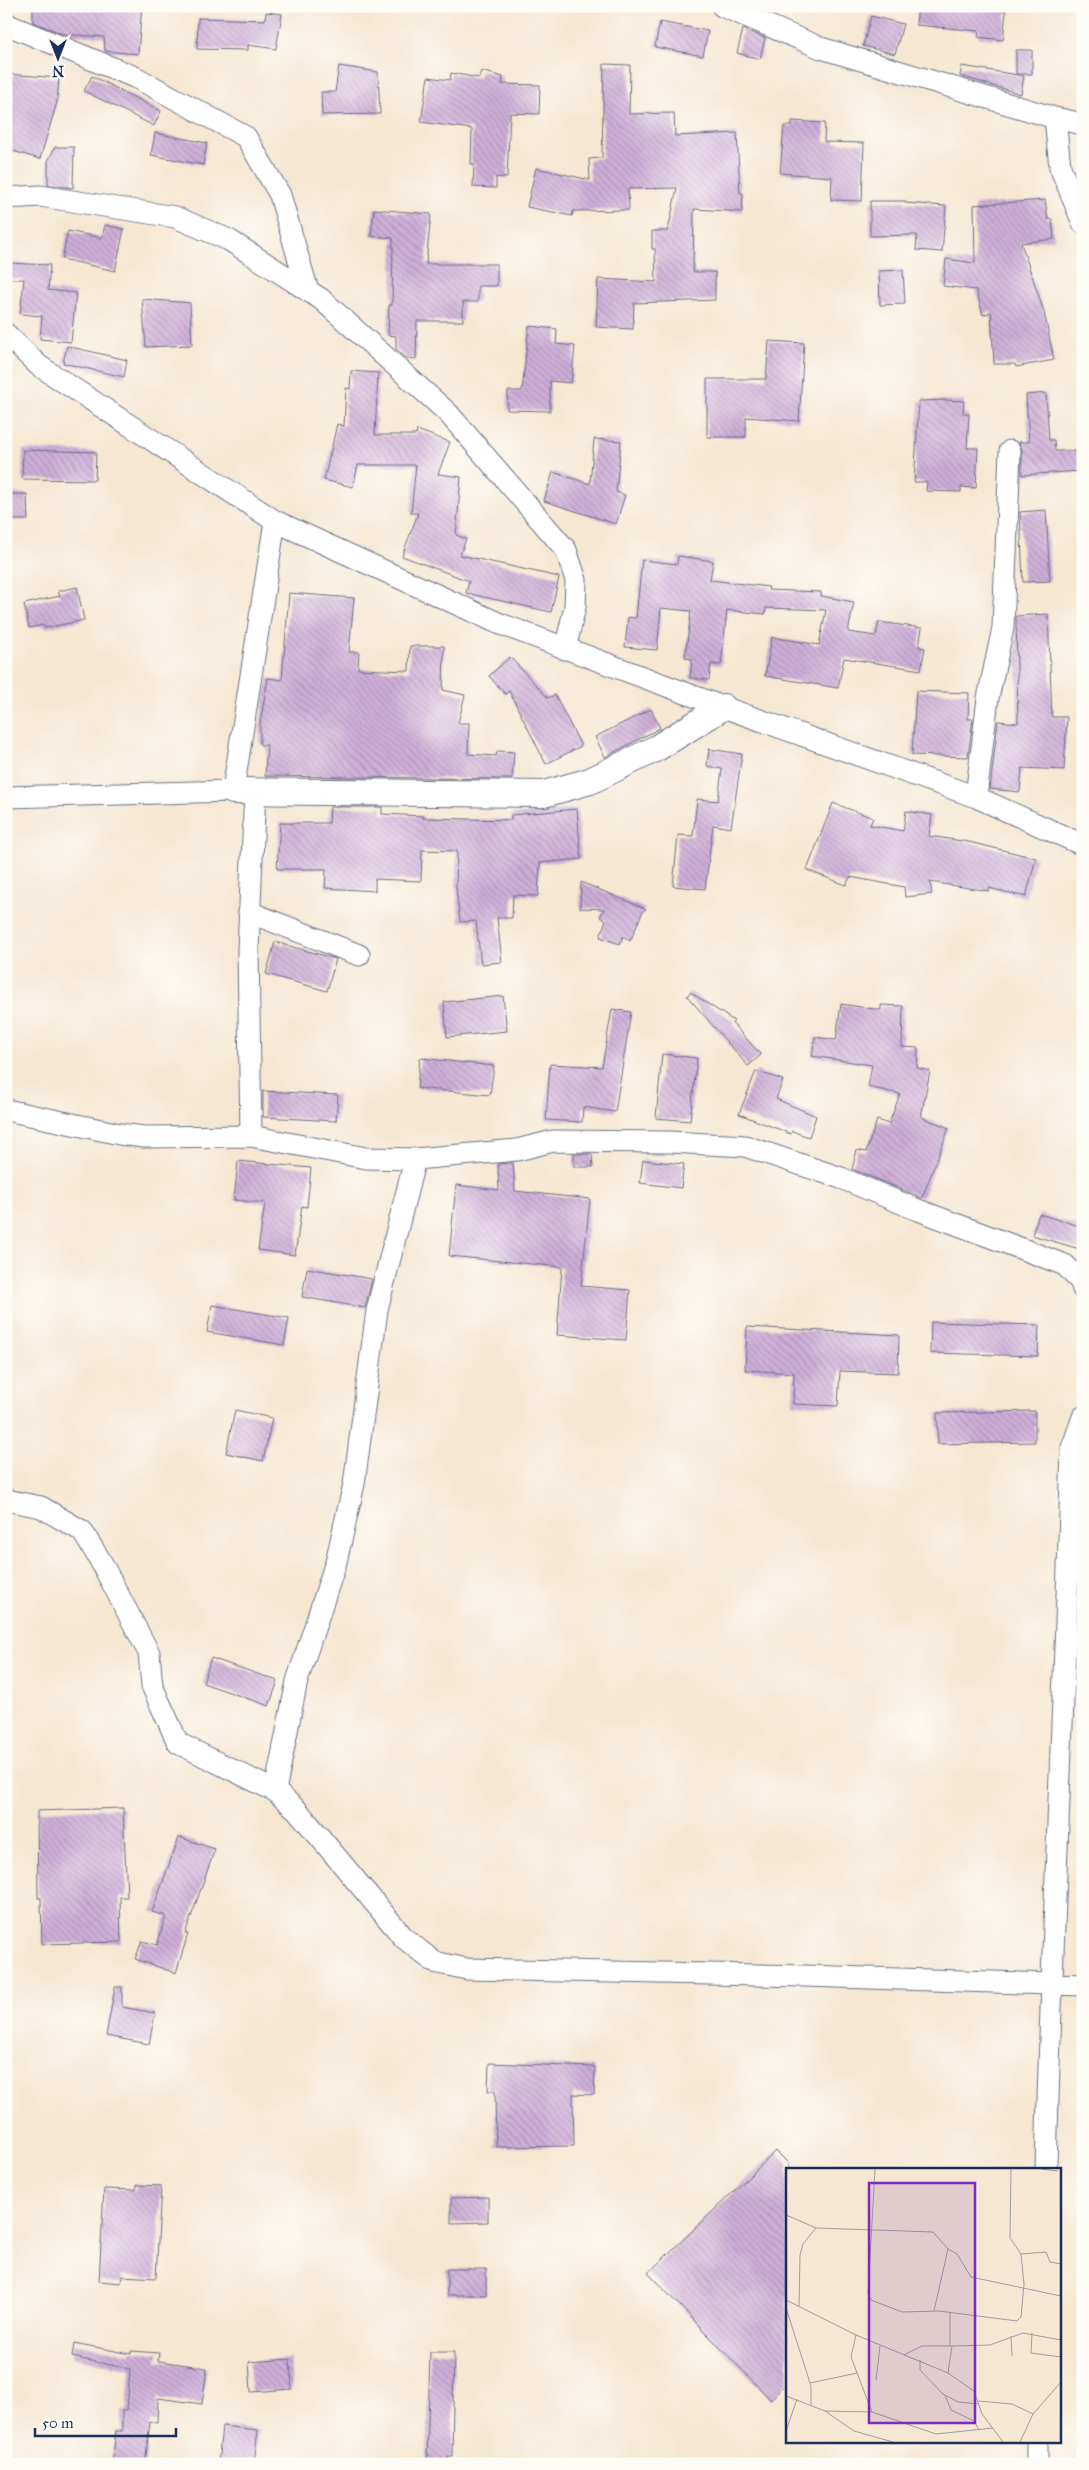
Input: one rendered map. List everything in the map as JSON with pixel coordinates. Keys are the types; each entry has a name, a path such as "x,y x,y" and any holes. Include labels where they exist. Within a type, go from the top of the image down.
{"street":[{"path":"722,6 821,48 1054,118 1083,124"},
{"path":"6,22 13,27 137,78 246,137 280,195 308,291"},
{"path":"1054,118 1060,167 1083,223"},
{"path":"6,198 40,196 174,218 228,240 322,299 448,413 566,550 576,580 575,608 565,649"},
{"path":"6,334 38,365 275,521 498,623 723,707 976,797 1083,846"},
{"path":"976,797 988,698 1003,628 1010,451"},
{"path":"251,1136 249,912 244,791 275,521"},
{"path":"6,797 244,791 544,794 598,777 657,748 723,707"},
{"path":"249,912 359,955"},
{"path":"6,1110 144,1137 251,1136 366,1158 415,1160 517,1150 553,1141 670,1142 745,1146 841,1178 914,1208 1065,1265 1081,1282 1083,1289"},
{"path":"275,1791 298,1681 336,1562 354,1484 377,1310 415,1160"},
{"path":"1046,2168 1051,1984 1058,1851 1072,1448 1083,1417"},
{"path":"6,1500 41,1507 82,1531 100,1560 149,1653 152,1686 178,1743 275,1791 298,1810 404,1938 434,1962 467,1969 805,1976 1083,1985"},
{"path":"1037,2464 1038,2442"}],"building":[{"path":"33,6 142,6 138,54 105,51 104,37 63,34 33,22"},
{"path":"918,6 1002,6 1002,11 1006,11 1003,40 978,37 979,31 916,25"},
{"path":"266,12 282,14 276,49 248,45 248,50 197,49 198,18 265,20"},
{"path":"871,16 903,24 895,54 863,46"},
{"path":"660,22 708,31 703,56 655,47"},
{"path":"743,29 765,38 760,59 737,53"},
{"path":"1016,50 1032,50 1032,74 1016,74"},
{"path":"604,64 630,65 629,114 674,113 675,136 737,133 740,193 743,193 742,212 694,209 693,272 715,272 715,300 634,303 633,329 596,327 598,279 656,282 655,249 652,249 652,231 668,231 677,188 628,189 629,210 573,211 572,216 527,207 536,168 590,180 589,159 602,158"},
{"path":"339,66 378,72 380,114 322,115 321,92 335,92"},
{"path":"962,66 1024,76 1021,94 960,76"},
{"path":"481,71 503,77 502,84 540,85 539,114 510,113 507,178 496,177 496,188 473,187 474,164 471,164 472,129 421,122 428,77 450,80 451,73 479,78"},
{"path":"8,74 59,78 57,102 40,159 6,149 6,129 14,104 6,104"},
{"path":"92,76 161,111 154,126 84,91"},
{"path":"792,121 825,123 824,142 864,143 862,201 831,200 832,177 780,173 784,126 792,126"},
{"path":"155,133 207,143 203,165 151,155"},
{"path":"55,147 74,147 73,188 48,185 48,161"},
{"path":"1045,200 1048,219 1052,219 1054,239 1021,243 1044,312 1054,360 1016,367 1015,364 994,364 991,312 983,315 976,290 943,286 946,259 975,263 974,205"},
{"path":"870,201 905,201 905,203 946,206 942,252 916,250 917,235 870,236"},
{"path":"374,209 431,214 426,264 497,264 497,286 478,286 478,302 463,302 463,321 417,321 416,359 406,358 396,349 396,336 388,335 389,305 392,305 393,238 371,236"},
{"path":"105,225 124,229 115,271 62,259 68,231 102,238"},
{"path":"8,263 50,265 48,290 76,293 71,342 40,339 42,316 20,314 24,279 7,279"},
{"path":"903,270 905,304 880,305 879,271"},
{"path":"142,299 190,303 192,345 146,347"},
{"path":"529,326 557,329 556,344 575,346 571,383 550,381 550,411 507,410 508,391 522,391"},
{"path":"769,341 804,343 799,421 746,417 746,437 707,437 707,379 766,379"},
{"path":"67,346 127,360 124,377 63,363"},
{"path":"351,371 378,373 375,435 416,435 417,430 450,442 438,474 461,477 456,535 466,539 460,555 559,577 551,612 466,593 469,581 402,556 418,513 411,513 416,465 358,465 353,487 324,480 337,424 344,426 346,388 350,389"},
{"path":"1046,393 1049,440 1054,440 1055,451 1080,451 1080,471 1022,475 1022,451 1019,442 1029,442 1026,395"},
{"path":"919,401 964,401 963,413 969,414 967,448 978,448 976,488 961,487 961,492 926,491 927,482 914,482"},
{"path":"594,439 621,441 616,492 625,495 616,524 544,501 553,472 590,484"},
{"path":"23,450 96,452 95,480 22,479"},
{"path":"6,494 27,494 28,520 6,520"},
{"path":"1046,510 1050,581 1023,582 1020,512"},
{"path":"678,556 713,561 710,580 769,587 768,590 821,592 821,596 854,602 848,632 876,636 879,622 922,628 919,647 925,648 921,670 844,658 838,688 765,676 772,637 819,645 826,610 766,608 765,614 727,610 721,665 711,664 709,680 690,678 692,659 685,658 691,611 661,608 657,650 625,647 628,617 636,618 642,560 677,564"},
{"path":"77,587 84,620 45,628 44,625 29,628 24,604 60,596 58,591"},
{"path":"289,593 354,598 349,652 359,652 358,669 409,671 410,646 444,646 443,690 465,695 458,723 469,723 468,754 496,756 497,751 514,752 512,779 265,776 267,745 260,745 260,724 268,678 282,680"},
{"path":"1048,614 1052,717 1067,717 1064,770 1022,768 1020,792 990,789 998,721 1018,723 1016,616"},
{"path":"510,657 548,698 555,695 581,746 546,764 509,691 505,694 489,676"},
{"path":"916,691 969,693 968,719 973,719 968,757 912,755"},
{"path":"651,709 660,728 605,757 595,737"},
{"path":"709,749 742,754 731,828 713,825 705,889 673,886 678,835 693,836 697,799 718,801 722,769 707,766"},
{"path":"833,803 873,818 870,825 903,831 906,811 932,815 929,836 969,842 1036,858 1026,897 989,888 989,891 930,882 932,894 905,897 904,887 850,877 846,885 807,870"},
{"path":"330,807 382,807 382,814 423,816 423,818 511,820 511,815 577,809 581,859 540,863 538,896 513,895 512,918 497,918 502,962 481,964 476,921 460,922 456,888 457,851 422,850 421,881 375,879 375,891 325,888 326,869 277,869 280,823 329,823"},
{"path":"581,882 646,909 643,911 630,941 623,936 620,944 600,937 606,920 600,917 604,909 580,908"},
{"path":"275,942 336,959 327,991 266,974"},
{"path":"690,992 734,1021 732,1023 761,1055 748,1066 687,996"},
{"path":"503,996 507,1031 447,1037 444,1002"},
{"path":"841,1004 881,1010 881,1005 903,1006 902,1047 918,1048 917,1068 930,1071 921,1117 949,1128 922,1198 852,1169 857,1150 866,1152 877,1120 889,1124 900,1094 868,1087 872,1065 812,1056 815,1037 836,1040"},
{"path":"612,1009 631,1012 615,1112 583,1107 582,1122 546,1120 550,1064 602,1067"},
{"path":"662,1054 697,1058 690,1121 656,1118"},
{"path":"420,1058 494,1066 490,1095 417,1088"},
{"path":"756,1071 783,1080 776,1099 816,1116 809,1137 792,1131 791,1134 739,1114"},
{"path":"263,1091 338,1095 336,1121 263,1117"},
{"path":"574,1154 592,1154 593,1167 574,1167"},
{"path":"643,1160 684,1164 681,1188 640,1183"},
{"path":"238,1161 311,1168 307,1207 302,1206 295,1255 258,1250 265,1203 234,1200"},
{"path":"513,1163 515,1191 590,1199 581,1286 630,1290 626,1340 557,1335 562,1267 449,1256 456,1185 499,1190 498,1164"},
{"path":"1039,1214 1083,1227 1083,1250 1032,1235"},
{"path":"307,1268 372,1279 365,1308 302,1297"},
{"path":"212,1305 289,1318 284,1345 207,1332"},
{"path":"931,1322 1039,1325 1038,1356 930,1353"},
{"path":"747,1327 899,1335 898,1373 840,1371 838,1406 793,1404 794,1373 745,1370"},
{"path":"235,1410 272,1418 263,1461 226,1453"},
{"path":"1035,1411 1035,1442 938,1444 937,1413"},
{"path":"211,1658 278,1681 269,1706 203,1683"},
{"path":"123,1808 127,1897 120,1897 121,1942 42,1944 41,1898 38,1898 37,1811"},
{"path":"179,1837 215,1849 185,1934 188,1934 176,1973 135,1959 142,1941 157,1945 166,1916 152,1912"},
{"path":"115,1987 122,1987 122,2007 155,2013 149,2044 106,2036"},
{"path":"489,2063 595,2067 594,2095 573,2094 574,2146 496,2147 495,2091 488,2091"},
{"path":"776,2151 788,2163 788,2168 786,2168 786,2385 771,2400 648,2273"},
{"path":"136,2185 161,2186 156,2278 122,2276 121,2283 99,2281 104,2189 136,2190"},
{"path":"488,2197 488,2222 451,2223 451,2198"},
{"path":"447,2269 486,2269 486,2295 447,2295"},
{"path":"74,2343 131,2354 131,2351 159,2353 158,2361 207,2368 202,2404 158,2398 157,2422 150,2422 145,2464 112,2464 116,2431 122,2431 122,2410 127,2410 130,2369 72,2357"},
{"path":"430,2352 454,2352 452,2457 448,2457 448,2464 427,2464"},
{"path":"290,2359 292,2389 251,2392 249,2362"},
{"path":"222,2426 258,2430 254,2464 218,2464"}]}
